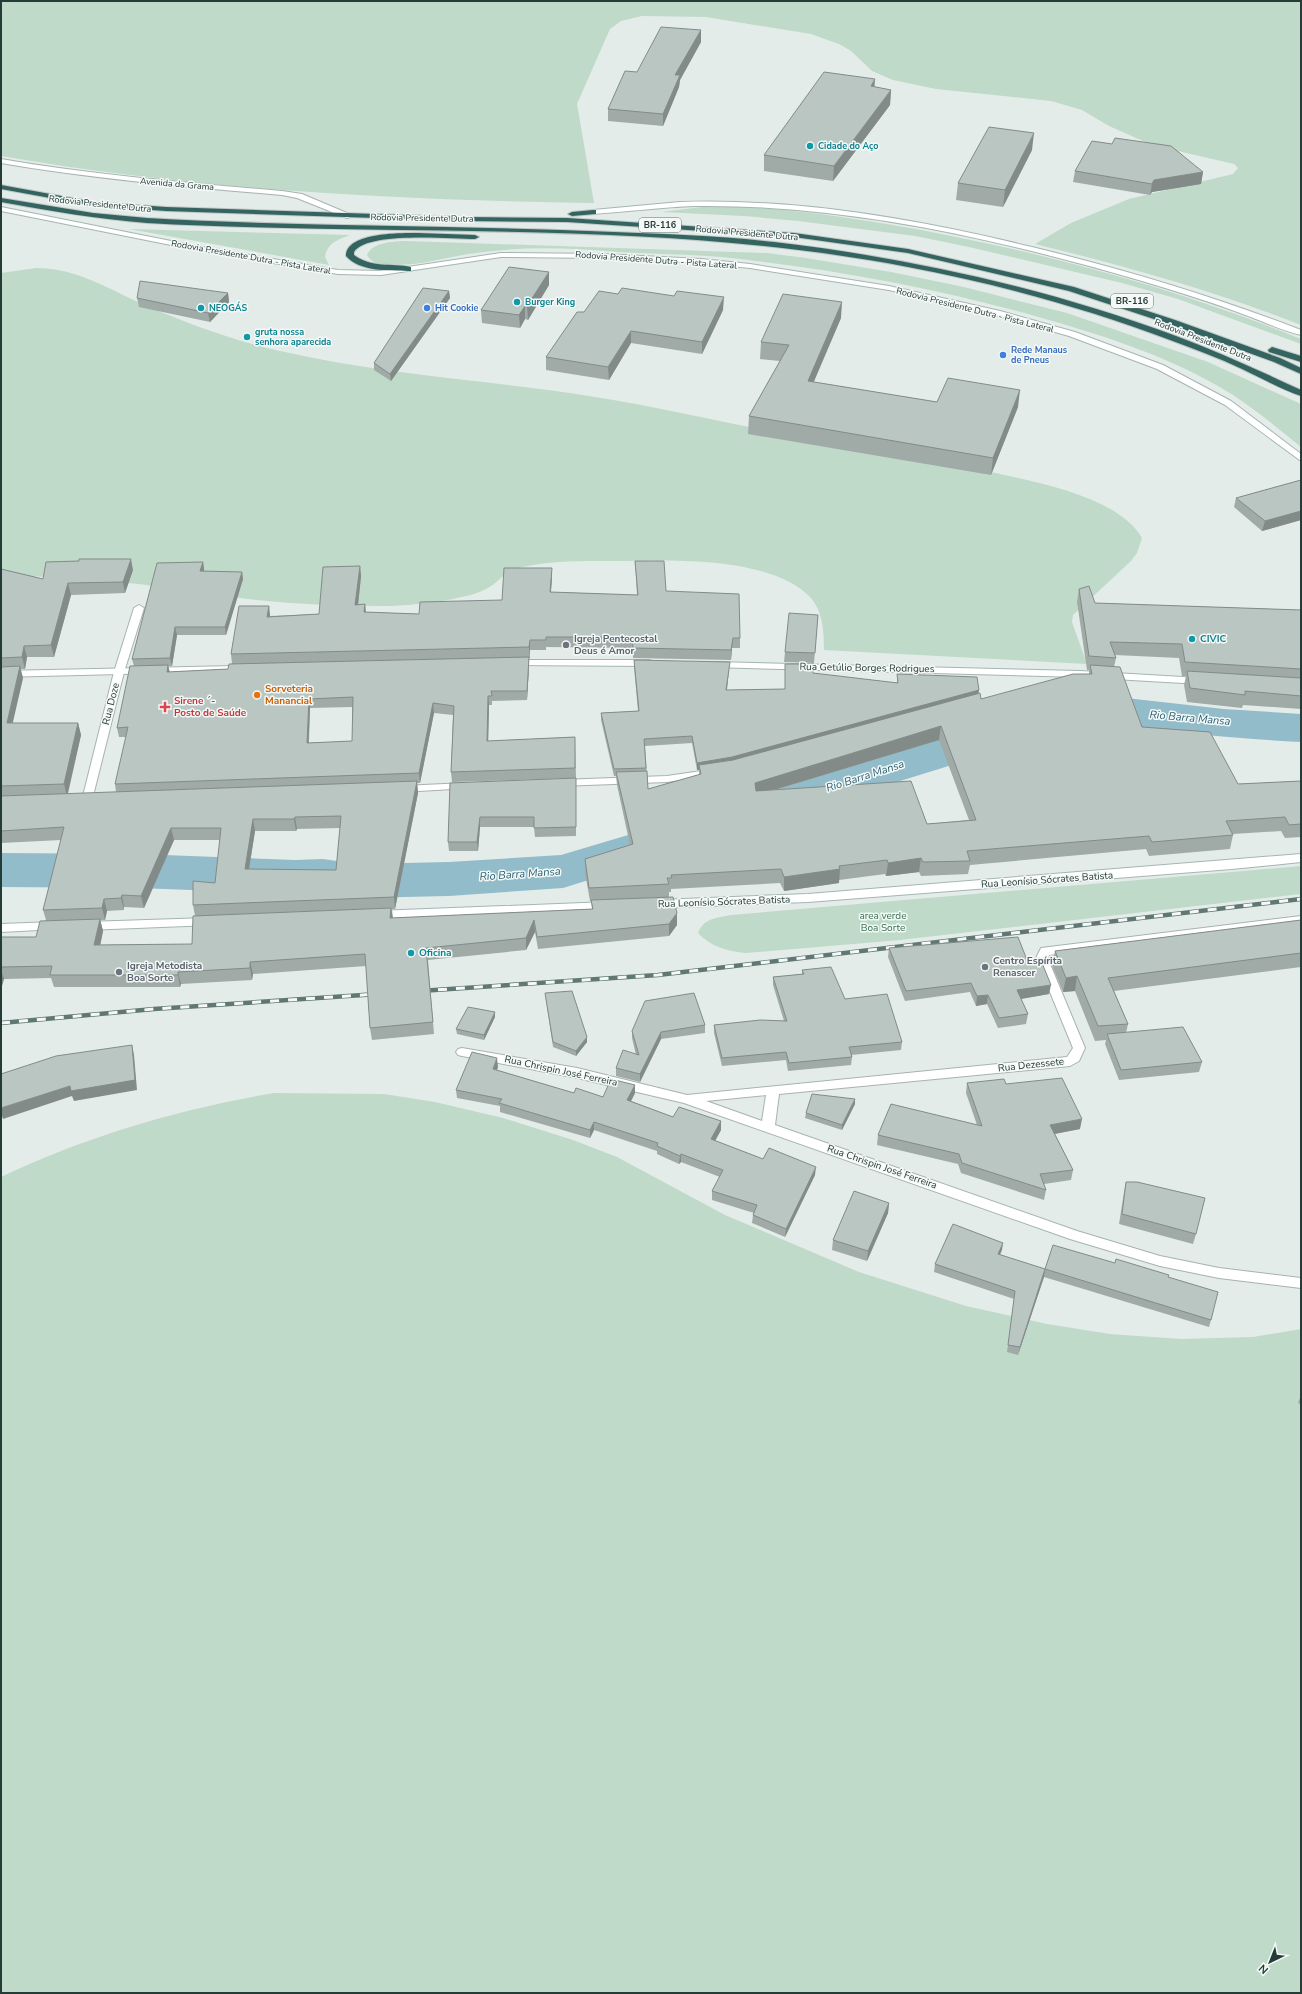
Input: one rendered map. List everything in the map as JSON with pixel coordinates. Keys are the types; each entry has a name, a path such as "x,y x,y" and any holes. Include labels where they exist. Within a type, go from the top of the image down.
{"highway":[{"name":"Rodovia Presidente Dutra","path":"1,187 94,204 173,210 467,219 567,220 778,234 908,251 1057,286 1134,309 1270,357 1301,371"},
{"name":"Rodovia Presidente Dutra","path":"1,200 77,213 169,221 612,234 768,244 842,253 958,275 1052,298 1128,322 1218,354 1301,393"},
{"path":"467,219 504,213 580,214 593,212"},
{"name":"BR-116","path":"408,270 364,264 350,256 350,252 354,246 371,240 425,236 650,242 775,251 858,262 1022,298 1218,354"},
{"name":"BR-116","path":"958,262 1069,282 1140,304 1301,359"}],"street":[{"name":"Avenida da Grama","path":"1,161 118,178 299,196 350,216"},
{"path":"593,212 716,204 833,211 896,220 959,232 1109,269 1218,303 1301,333"},
{"name":"Rodovia Presidente Dutra - Pista Lateral","path":"1,209 191,248 319,270 361,273 408,270 502,256 603,256 700,261 750,266 925,296 1072,334 1160,367 1228,403 1301,458"},
{"name":"Rua Doze","path":"87,800 119,672 139,608"},
{"path":"500,663 660,663"},
{"name":"Rua Getúlio Borges Rodrigues","path":"708,664 1080,674 1214,682"},
{"path":"1,674 246,669"},
{"path":"1043,684 1080,674"},
{"path":"548,783 667,779 725,770"},
{"path":"389,789 476,786"},
{"name":"Rua Leonísio Sócrates Batista","path":"650,904 808,898 1232,865 1301,858"},
{"path":"364,916 618,906"},
{"name":"Rua Dezessete","path":"686,1099 1070,1061 1075,1058 1079,1048 1044,964 1042,958 1045,951 1301,920"},
{"path":"1,928 220,922"},
{"name":"Rua Chrispin José Ferreira","path":"462,1052 577,1073 686,1099 1075,1235 1160,1260 1218,1273 1301,1283"},
{"path":"768,1128 773,1090"}],"green space":[{"path":"1,1 1301,1 1301,325 1203,290 1102,261 1035,244 1071,223 1129,199 1233,174 1238,168 1234,164 1152,145 1109,126 1082,110 1051,101 936,89 893,80 872,71 851,51 839,44 811,34 706,17 642,16 621,21 610,29 577,104 594,203 519,202 371,196 222,185 148,177 75,168 1,156"},
{"path":"702,207 748,207 818,214 887,224 992,244 1097,270 1149,285 1301,339 1301,344 1178,299 1122,283 969,247 915,236 798,221 744,216 661,212"},
{"path":"129,229 350,235 334,242 328,248 325,257 329,265"},
{"path":"407,241 767,253 891,272 964,287 1067,313 1208,362 1301,404 1301,447 1261,415 1218,386 1196,374 1151,354 1128,345 1035,316 918,287 800,267 708,256 565,249 511,249 464,255 430,262 395,265 376,263 367,255 374,247 384,243"},
{"path":"36,268 51,269 80,276 149,307 197,326 280,351 398,372 595,397 821,441 907,453 1049,485 1072,492 1113,511 1130,523 1142,538 1137,553 1131,561 1073,615 1072,622 1087,664 824,650 824,636 820,614 809,596 791,583 770,574 745,567 718,563 663,560 546,563 511,571 496,583 477,593 422,604 386,606 282,602 129,583 1,574 1,273"},
{"name":"area verde Boa Sorte","path":"1301,866 1301,894 900,940 746,953 720,948 708,942 698,933 707,922 716,918 731,915"},
{"path":"274,1093 384,1094 435,1102 503,1118 573,1140 617,1157 725,1215 859,1272 966,1306 1047,1324 1110,1334 1181,1339 1253,1337 1301,1329 1301,1993 1,1993 1,1177 67,1149 134,1126 204,1107"}],"building":[{"path":"661,27 701,30 675,75 680,75 663,114 608,109 625,71 637,72"},
{"path":"824,72 875,79 871,86 891,90 834,166 764,155"},
{"path":"989,127 1034,133 1005,190 958,183"},
{"path":"1115,138 1171,146 1203,172 1154,180 1152,184 1075,171 1092,141 1112,144"},
{"path":"509,267 549,272 527,306 525,306 519,315 481,310"},
{"path":"140,281 228,293 208,313 137,298"},
{"path":"423,288 449,291 390,374 374,363"},
{"path":"622,288 674,296 677,291 724,297 702,342 631,331 608,367 546,357 577,312 584,312 599,291 618,294"},
{"path":"783,294 842,302 808,381 937,402 948,378 1020,390 993,458 749,416 789,345 761,342"},
{"path":"1301,480 1301,511 1265,521 1236,498"},
{"path":"79,559 131,559 123,582 68,583 51,645 24,646 22,657 1,658 1,569 43,579 46,562 79,561"},
{"path":"635,561 664,561 666,591 739,594 740,638 733,638 731,650 633,648 632,637 546,637 546,640 530,640 529,647 231,654 239,606 269,606 267,617 319,614 323,567 360,566 355,605 365,604 364,612 419,614 420,602 502,600 504,568 552,568 550,592 638,595"},
{"path":"203,562 200,571 242,572 225,627 175,627 170,658 132,659 157,563"},
{"name":"CIVIC","path":"1089,586 1095,603 1301,610 1301,669 1185,662 1182,644 1110,642 1116,658 1089,656 1079,589"},
{"path":"789,613 818,615 815,653 785,652"},
{"path":"529,657 527,691 491,691 492,696 488,696 487,741 575,737 575,768 451,772 454,706 433,703 419,773 115,784 128,727 117,728 130,666 168,665 167,672 228,669 229,664","holes":["353,697 352,741 307,743 309,699"]},
{"path":"634,660 730,662 726,690 785,689 785,664 814,664 813,673 898,683 897,674 977,677 979,690 732,757 697,763 692,736 644,739 646,768 614,769 601,713 639,711"},
{"path":"1090,665 1120,667 1142,727 1210,732 1238,784 1301,781 1301,824 1289,825 1285,817 1226,821 1233,835 1152,842 1149,836 967,851 970,861 923,862 921,858 888,863 887,860 839,866 840,869 784,877 781,869 671,875 672,878 667,878 669,884 589,888 585,859 633,844 616,772 647,771 648,789 701,774 699,765 733,760 980,693 981,699 1073,674 1092,674","holes":["941,726 976,820 927,824 911,781 756,791 755,783"]},
{"path":"20,666 7,723 78,723 64,784 1,786 1,667"},
{"path":"1187,671 1301,678 1301,696 1245,691 1245,695 1190,688"},
{"path":"576,778 576,827 534,828 534,817 480,817 477,842 448,842 450,783"},
{"path":"417,781 394,897 193,905 193,881 215,883 221,828 171,828 141,896 122,895 121,898 104,899 102,908 43,910 64,827 1,831 1,796","holes":["341,816 336,870 245,869 253,819 294,819 295,817"]},
{"path":"673,897 677,913 669,924 537,937 534,920 526,938 426,948 433,1022 370,1028 365,954 250,962 250,968 178,972 178,975 50,975 52,966 1,967 1,937 36,937 40,921 100,919 94,945 192,944 193,916 391,908 390,918 593,909 591,900"},
{"path":"1301,920 1301,953 1108,978 1128,1024 1098,1026 1077,976 1066,978 1055,951"},
{"path":"1018,937 1027,960 1040,958 1051,985 1017,990 1028,1014 999,1018 988,995 977,996 971,983 906,991 889,948"},
{"path":"831,967 845,999 887,994 902,1042 849,1047 852,1057 789,1063 786,1052 722,1058 714,1025 760,1020 787,1021 773,977 804,974 802,970"},
{"path":"572,991 587,1037 576,1051 553,1042 545,993"},
{"path":"694,993 705,1025 661,1032 640,1074 616,1068 623,1050 639,1055 632,1031 645,1001"},
{"path":"468,1007 495,1012 484,1035 456,1029"},
{"path":"1183,1027 1202,1062 1121,1070 1107,1034"},
{"path":"132,1045 135,1080 71,1091 70,1086 1,1108 1,1074 56,1056"},
{"path":"472,1052 497,1058 493,1069 574,1093 576,1088 603,1097 611,1079 635,1085 627,1100 673,1117 679,1107 721,1121 711,1139 763,1159 769,1148 816,1167 786,1229 753,1215 757,1205 712,1191 723,1170 681,1154 680,1156 657,1146 658,1143 594,1122 590,1130 499,1103 502,1099 456,1090"},
{"path":"1062,1078 1082,1119 1050,1125 1073,1170 1040,1174 1046,1190 962,1163 959,1154 878,1135 891,1104 982,1126 967,1083 1004,1079 1006,1084"},
{"path":"812,1094 855,1099 842,1125 806,1113"},
{"path":"1126,1182 1137,1182 1205,1198 1196,1234 1122,1214"},
{"path":"854,1191 889,1203 868,1251 833,1240"},
{"path":"953,1224 1003,1243 998,1254 1045,1269 1020,1347 1008,1345 1015,1291 935,1264"},
{"path":"1053,1245 1115,1263 1116,1259 1218,1292 1211,1320 1045,1269"}],"waterway":[{"name":"Rio Barra Mansa","path":"761,808 938,754 1065,712 1090,710 1126,712 1224,723 1301,728"},
{"name":"Rio Barra Mansa","path":"1,870 138,871 295,877 323,876 358,881 449,879 563,871 655,843"}],"railway":[{"path":"420,991 658,975 1301,899"},
{"path":"1,1023 154,1009 378,994"}],"place":[{"name":"Cidade do Aço","path":"810,146"},
{"name":"Burger King","path":"517,302"},
{"name":"NEOGÁS","path":"201,308"},
{"name":"Hit Cookie","path":"427,308"},
{"name":"gruta nossa senhora aparecida","path":"247,337"},
{"name":"Rede Manaus de Pneus","path":"1003,355"},
{"name":"CIVIC","path":"1192,639"},
{"name":"Igreja Pentecostal Deus é Amor","path":"566,645"},
{"name":"Sorveteria Manancial","path":"257,695"},
{"name":"Sirene ´- Posto de Saúde","path":"165,707"},
{"name":"Oficina","path":"411,953"},
{"name":"Centro Espírita Renascer","path":"985,967"},
{"name":"Igreja Metodista Boa Sorte","path":"119,972"}]}
